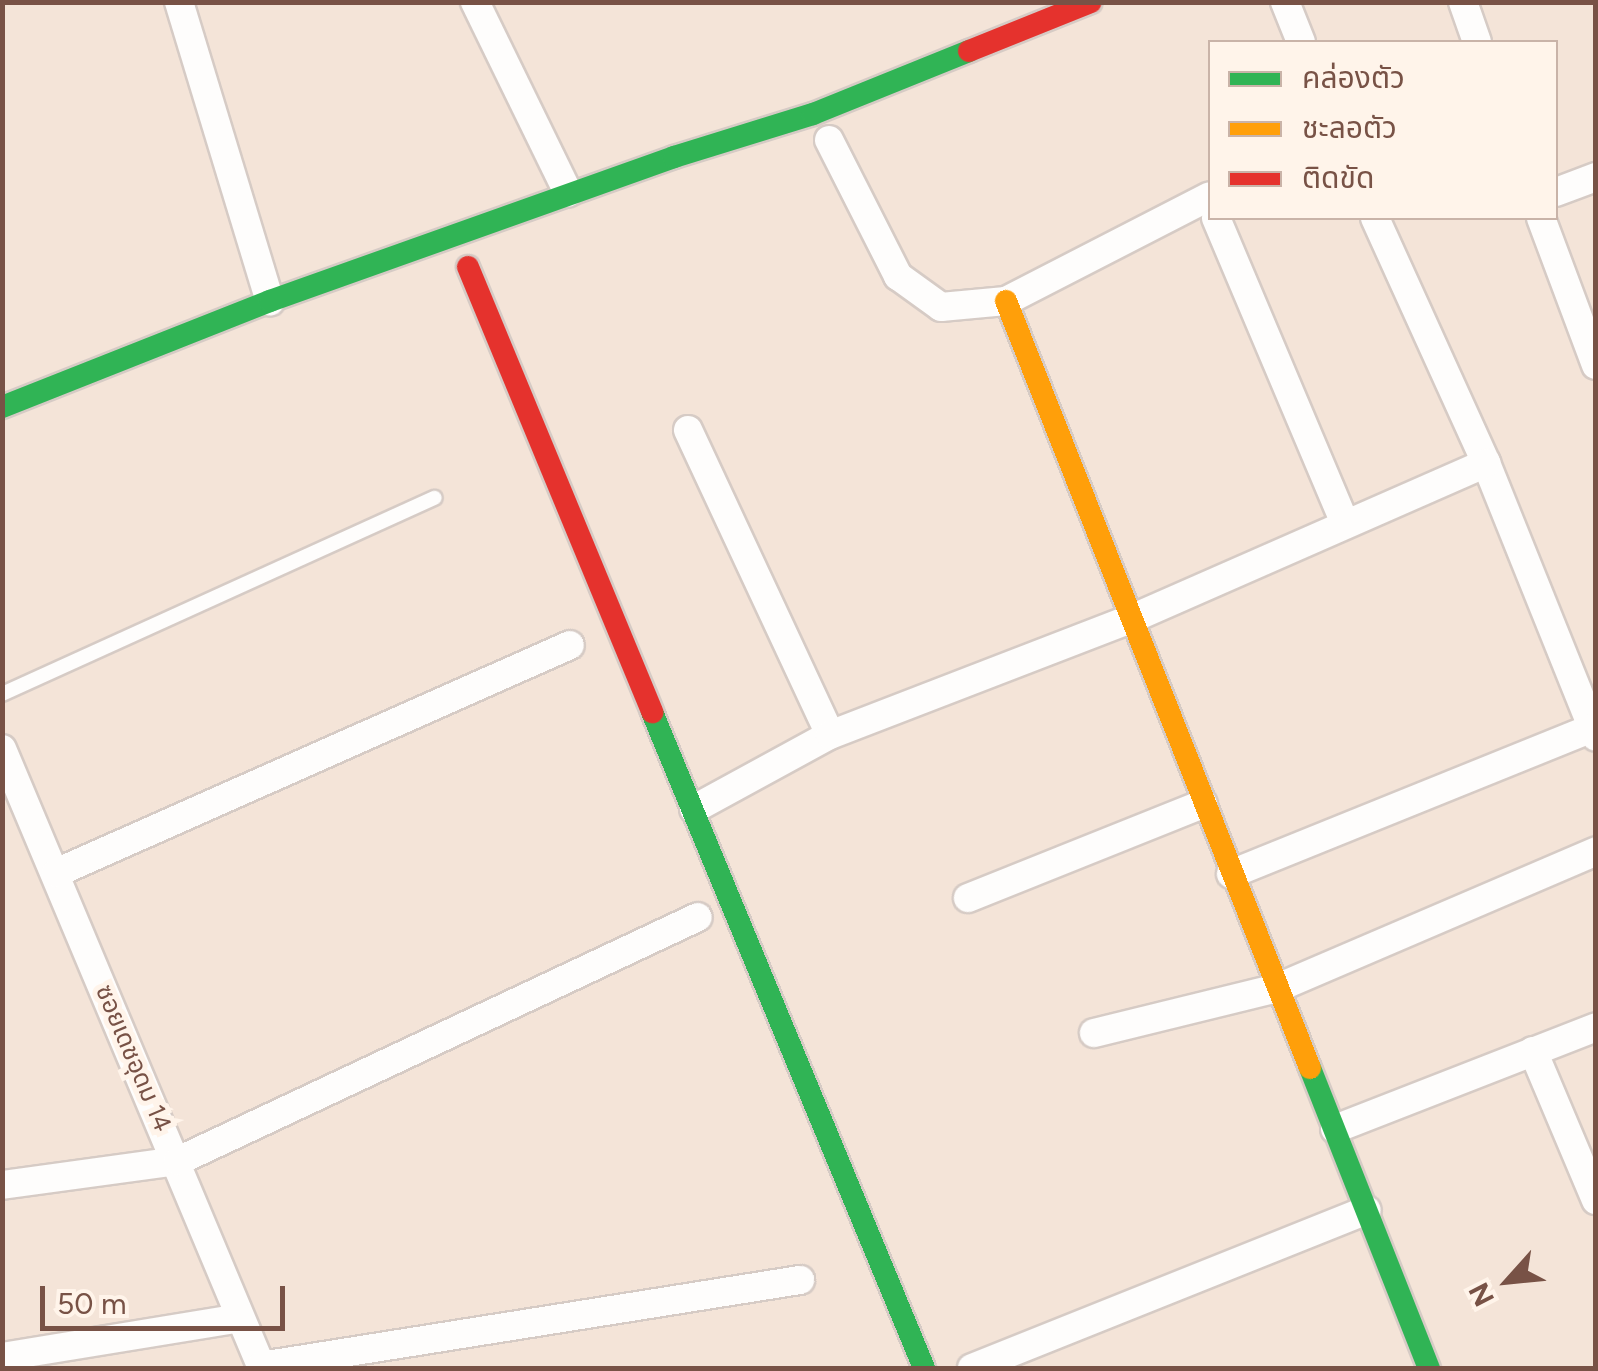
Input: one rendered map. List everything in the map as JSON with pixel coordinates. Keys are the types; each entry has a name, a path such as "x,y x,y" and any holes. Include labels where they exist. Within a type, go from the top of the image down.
{"street":[{"path":"179,2 270,301"},
{"path":"475,2 568,194"},
{"path":"2,407 270,301 568,194 812,114 1092,2"},
{"path":"1285,2 1300,40"},
{"path":"1463,2 1476,40"},
{"path":"829,140 898,276 941,307 1006,301 1208,205"},
{"path":"1558,191 1596,178"},
{"path":"1218,220 1344,524"},
{"path":"1231,874 1594,732 1486,464 1376,220"},
{"path":"1542,220 1596,365"},
{"path":"468,267 924,1368"},
{"path":"1006,301 1429,1368"},
{"path":"688,430 830,734"},
{"path":"694,809 830,734 1132,619 1486,464"},
{"path":"56,873 570,644"},
{"name":"ซอยเดชอุดม 14","path":"2,749 178,1161 261,1367"},
{"path":"968,898 1203,804"},
{"path":"1094,1033 1277,988 1596,851"},
{"path":"2,1185 178,1161 698,918"},
{"path":"1335,1130 1596,1026"},
{"path":"1534,1051 1596,1200"},
{"path":"972,1368 1366,1210"},
{"path":"261,1367 800,1280"},
{"path":"2,1358 240,1318"}],"lane":[{"path":"2,694 435,498"}],"shaded area":[{"path":"3,3 1595,3 1595,1368 3,1368"}],"traffic: fast":[{"path":"2,407 270,301 674,157 813,114 969,51"},
{"path":"652,712 924,1368"},
{"path":"1310,1068 1429,1368"}],"traffic: slow":[{"path":"1006,301 1310,1068"}],"traffic: jam":[{"path":"969,51 1091,2"},
{"path":"468,267 652,712"}]}
